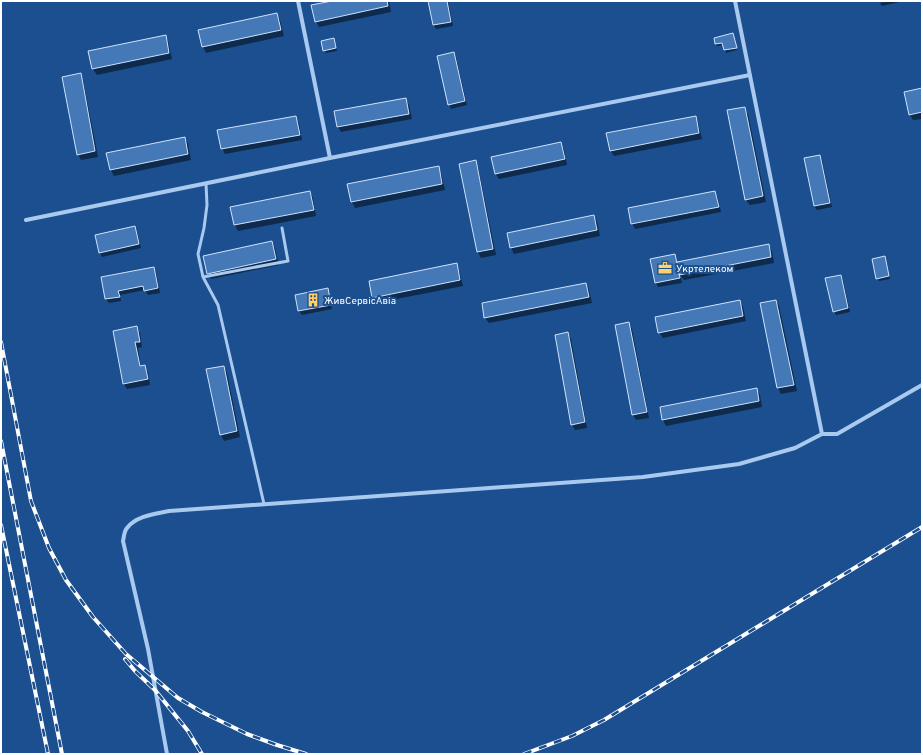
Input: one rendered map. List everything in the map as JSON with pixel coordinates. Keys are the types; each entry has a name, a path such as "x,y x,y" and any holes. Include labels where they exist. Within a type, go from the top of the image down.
{"street":[{"path":"298,1 330,158"},
{"path":"735,1 822,434"},
{"path":"26,220 750,75"},
{"path":"167,754 148,649 123,541 126,529 134,521 150,515 169,511 650,476 739,464 795,448 822,434 837,434 922,385"}],"lane":[{"path":"206,184 207,206 198,254 203,277 218,305 264,504"},
{"path":"203,277 288,261 282,228"}],"building":[{"path":"332,1 387,1 388,6 315,22 311,5"},
{"path":"428,1 447,1 451,22 433,25"},
{"path":"277,13 281,30 202,47 198,30"},
{"path":"733,33 737,48 724,50 722,43 715,44 714,38"},
{"path":"166,35 169,53 92,69 88,51"},
{"path":"334,38 336,48 323,51 321,41"},
{"path":"454,52 465,101 448,105 437,56"},
{"path":"81,73 95,151 77,155 62,77"},
{"path":"922,88 922,112 909,115 904,92"},
{"path":"406,98 409,114 337,127 334,111"},
{"path":"745,107 763,196 745,200 727,110"},
{"path":"296,116 300,135 221,149 217,130"},
{"path":"696,116 699,133 610,151 606,133"},
{"path":"185,137 188,154 110,170 106,153"},
{"path":"561,142 565,159 495,174 491,157"},
{"path":"820,155 830,203 814,206 804,158"},
{"path":"476,160 493,249 477,252 459,164"},
{"path":"439,166 442,184 351,202 347,184"},
{"path":"310,191 314,210 234,225 230,207"},
{"path":"715,191 719,207 631,224 628,208"},
{"path":"594,215 597,230 510,248 507,233"},
{"path":"135,226 139,244 99,253 95,235"},
{"path":"272,241 276,259 207,274 203,256"},
{"path":"769,244 771,257 679,275 677,262"},
{"name":"Укртелеком","path":"675,254 680,278 655,283 650,259"},
{"path":"885,256 889,276 876,279 872,259"},
{"path":"457,263 460,280 372,298 369,281"},
{"path":"154,267 158,288 144,291 143,286 118,291 120,297 105,299 101,277"},
{"path":"841,275 848,308 833,312 825,278"},
{"path":"586,283 589,297 484,318 482,303"},
{"name":"ЖивСервісАвіа","path":"328,288 331,305 298,311 295,295"},
{"path":"740,300 743,316 658,333 655,317"},
{"path":"776,300 794,385 777,388 760,303"},
{"path":"629,322 647,412 632,415 615,325"},
{"path":"137,326 140,342 135,342 140,366 145,365 148,379 123,384 113,331"},
{"path":"568,332 585,422 571,425 555,335"},
{"path":"224,366 237,431 220,435 206,369"},
{"path":"757,388 759,401 662,420 660,407"}],"railway":[{"path":"1,342 31,501 49,548 66,580 93,617 126,654 178,698 202,712 247,734 306,754"},
{"path":"1,441 62,754"},
{"path":"1,525 48,754"},
{"path":"524,754 572,736 604,720 922,527"},
{"path":"125,659 155,690 188,731 202,754"}],"place":[{"name":"Укртелеком","path":"665,268"},
{"name":"ЖивСервісАвіа","path":"313,300"}]}
